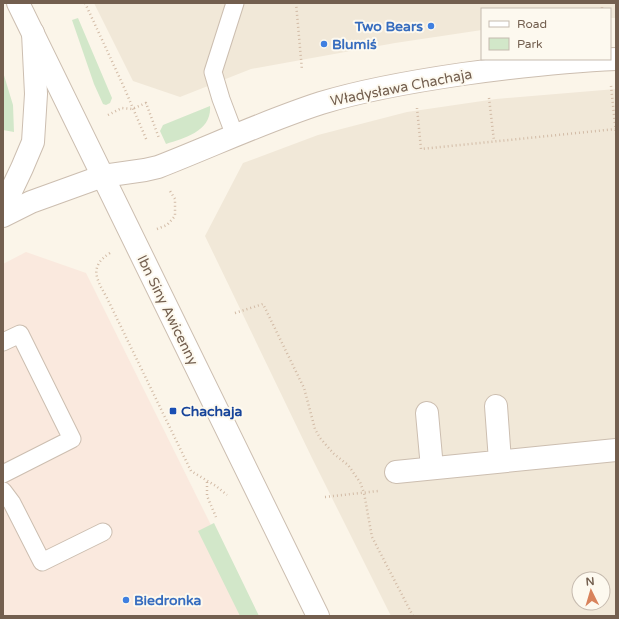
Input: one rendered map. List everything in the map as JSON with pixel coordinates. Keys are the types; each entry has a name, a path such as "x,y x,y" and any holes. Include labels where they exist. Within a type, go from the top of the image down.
{"street":[{"name":"Ibn Siny Awicenny","path":"18,3 318,616"},
{"path":"3,208 33,142 36,94 33,32"},
{"name":"Władysława Chachaja","path":"3,216 31,202 103,176 158,167 271,120 322,103 377,89 433,78 585,60"},
{"path":"496,406 500,461"},
{"path":"427,413 432,468"},
{"path":"396,472 616,450"}],"lane":[{"path":"235,3 213,72 221,99 235,136"},
{"path":"3,342 20,334 72,439 3,474"},
{"path":"3,491 12,503 42,562 103,532"}],"path":[{"path":"85,3 147,142"},
{"path":"296,3 302,70"},
{"path":"611,83 616,134"},
{"path":"488,94 494,141"},
{"path":"108,115 122,108 132,109 146,103 160,139"},
{"path":"416,105 421,149 616,129"},
{"path":"163,226 175,216 175,199 168,187"},
{"path":"113,250 98,264 96,272 97,280 191,471 207,482 216,486 231,498"},
{"path":"235,312 263,304 304,388 316,429 327,446 334,454 348,465 360,482 364,493 372,537 413,616"},
{"path":"207,482 207,496 216,517"}],"shaded area":[{"path":"94,3 616,3 616,18 611,18 611,8 481,8 481,30 395,43 251,69 180,97 133,81"},
{"path":"616,89 616,616 391,616 311,456 205,236 243,163 318,135 407,112 496,99"},
{"path":"26,252 86,273 256,616 3,616 3,264"}],"green space":[{"path":"78,18 112,98 110,103 106,105 103,104 94,84 72,20"},
{"path":"3,72 13,105 14,132 3,130"},
{"path":"210,106 207,122 202,127 189,136 166,144 160,131 163,125"},
{"path":"214,523 259,616 240,616 198,531"}],"place":[{"name":"Two Bears","path":"431,26"},
{"name":"Blumiś","path":"324,44"},
{"name":"Chachaja","path":"173,411"},
{"name":"Biedronka","path":"126,600"}]}
